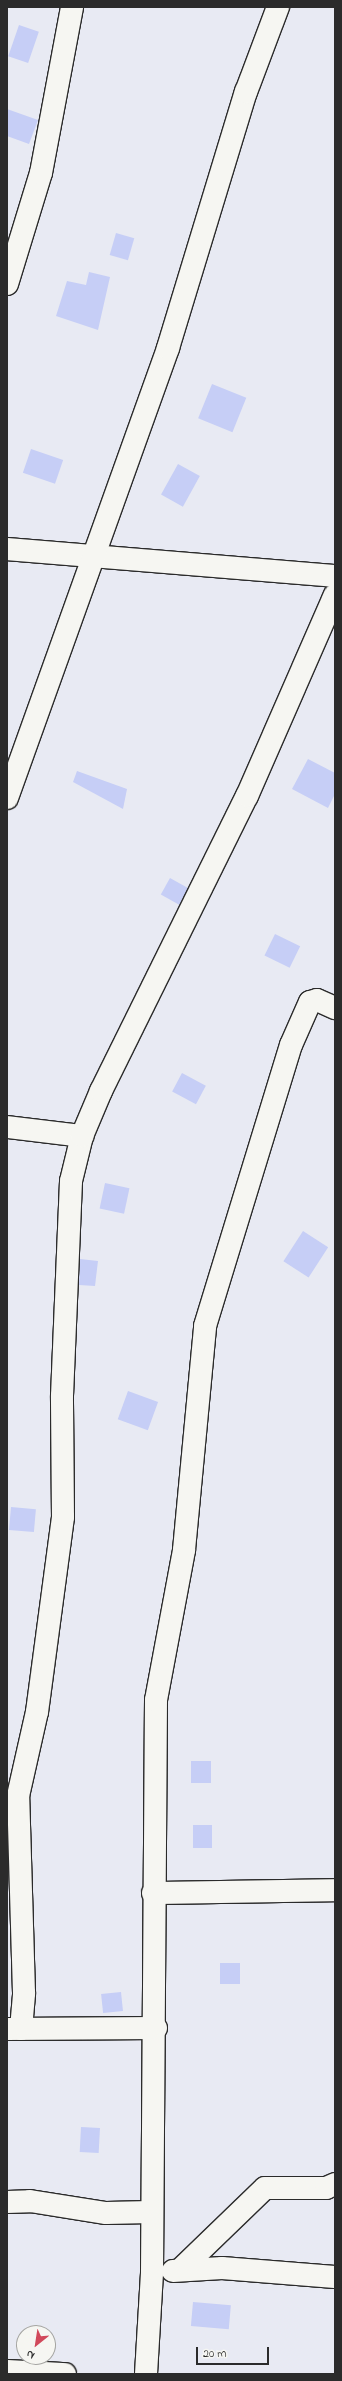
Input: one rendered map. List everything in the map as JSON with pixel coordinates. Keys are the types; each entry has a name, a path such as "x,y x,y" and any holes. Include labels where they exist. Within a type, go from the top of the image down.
{"street":[{"path":"7,284 41,173 72,7"},
{"path":"7,798 96,556 124,464 168,348 246,92 278,7"},
{"path":"7,549 335,576"},
{"path":"156,2028 14,2029 24,1992 18,1796 37,1712 63,1517 62,1396 68,1201 82,1136 104,1084 247,796 335,595"},
{"path":"146,2374 152,2273 151,2212 156,2028 152,1893 156,1700 184,1550 205,1326 291,1045 310,1002 317,1000 335,1008"},
{"path":"7,1127 82,1136"},
{"path":"152,1893 335,1890"},
{"path":"180,2270 265,2188 326,2188 335,2184"},
{"path":"7,2202 30,2202 106,2213 151,2212"},
{"path":"152,2273 222,2268 335,2277"},
{"path":"7,2372 65,2374"}],"building":[{"path":"19,25 39,32 28,63 8,56"},
{"path":"7,109 38,120 29,144 7,136"},
{"path":"116,233 134,238 128,260 110,255"},
{"path":"89,272 110,277 98,330 56,316 67,281 86,285"},
{"path":"212,384 246,398 232,432 198,418"},
{"path":"31,449 63,460 55,484 23,473"},
{"path":"178,464 200,476 183,507 161,495"},
{"path":"308,759 335,773 335,794 328,808 292,789"},
{"path":"77,771 127,789 123,809 73,782"},
{"path":"170,878 188,888 179,905 161,895"},
{"path":"275,934 300,946 290,968 264,956"},
{"path":"182,1073 206,1086 196,1104 172,1092"},
{"path":"105,1183 129,1188 124,1214 100,1208"},
{"path":"303,1231 328,1247 309,1278 283,1261"},
{"path":"80,1259 98,1261 95,1286 79,1285"},
{"path":"128,1391 158,1402 148,1430 118,1419"},
{"path":"11,1507 36,1509 34,1532 9,1530"},
{"path":"191,1761 211,1761 211,1783 191,1783"},
{"path":"193,1825 212,1825 212,1848 193,1848"},
{"path":"220,1963 240,1963 240,1984 220,1984"},
{"path":"121,1992 123,2011 103,2013 101,1994"},
{"path":"81,2127 100,2128 99,2153 80,2152"},
{"path":"193,2302 231,2305 229,2329 191,2326"}]}
